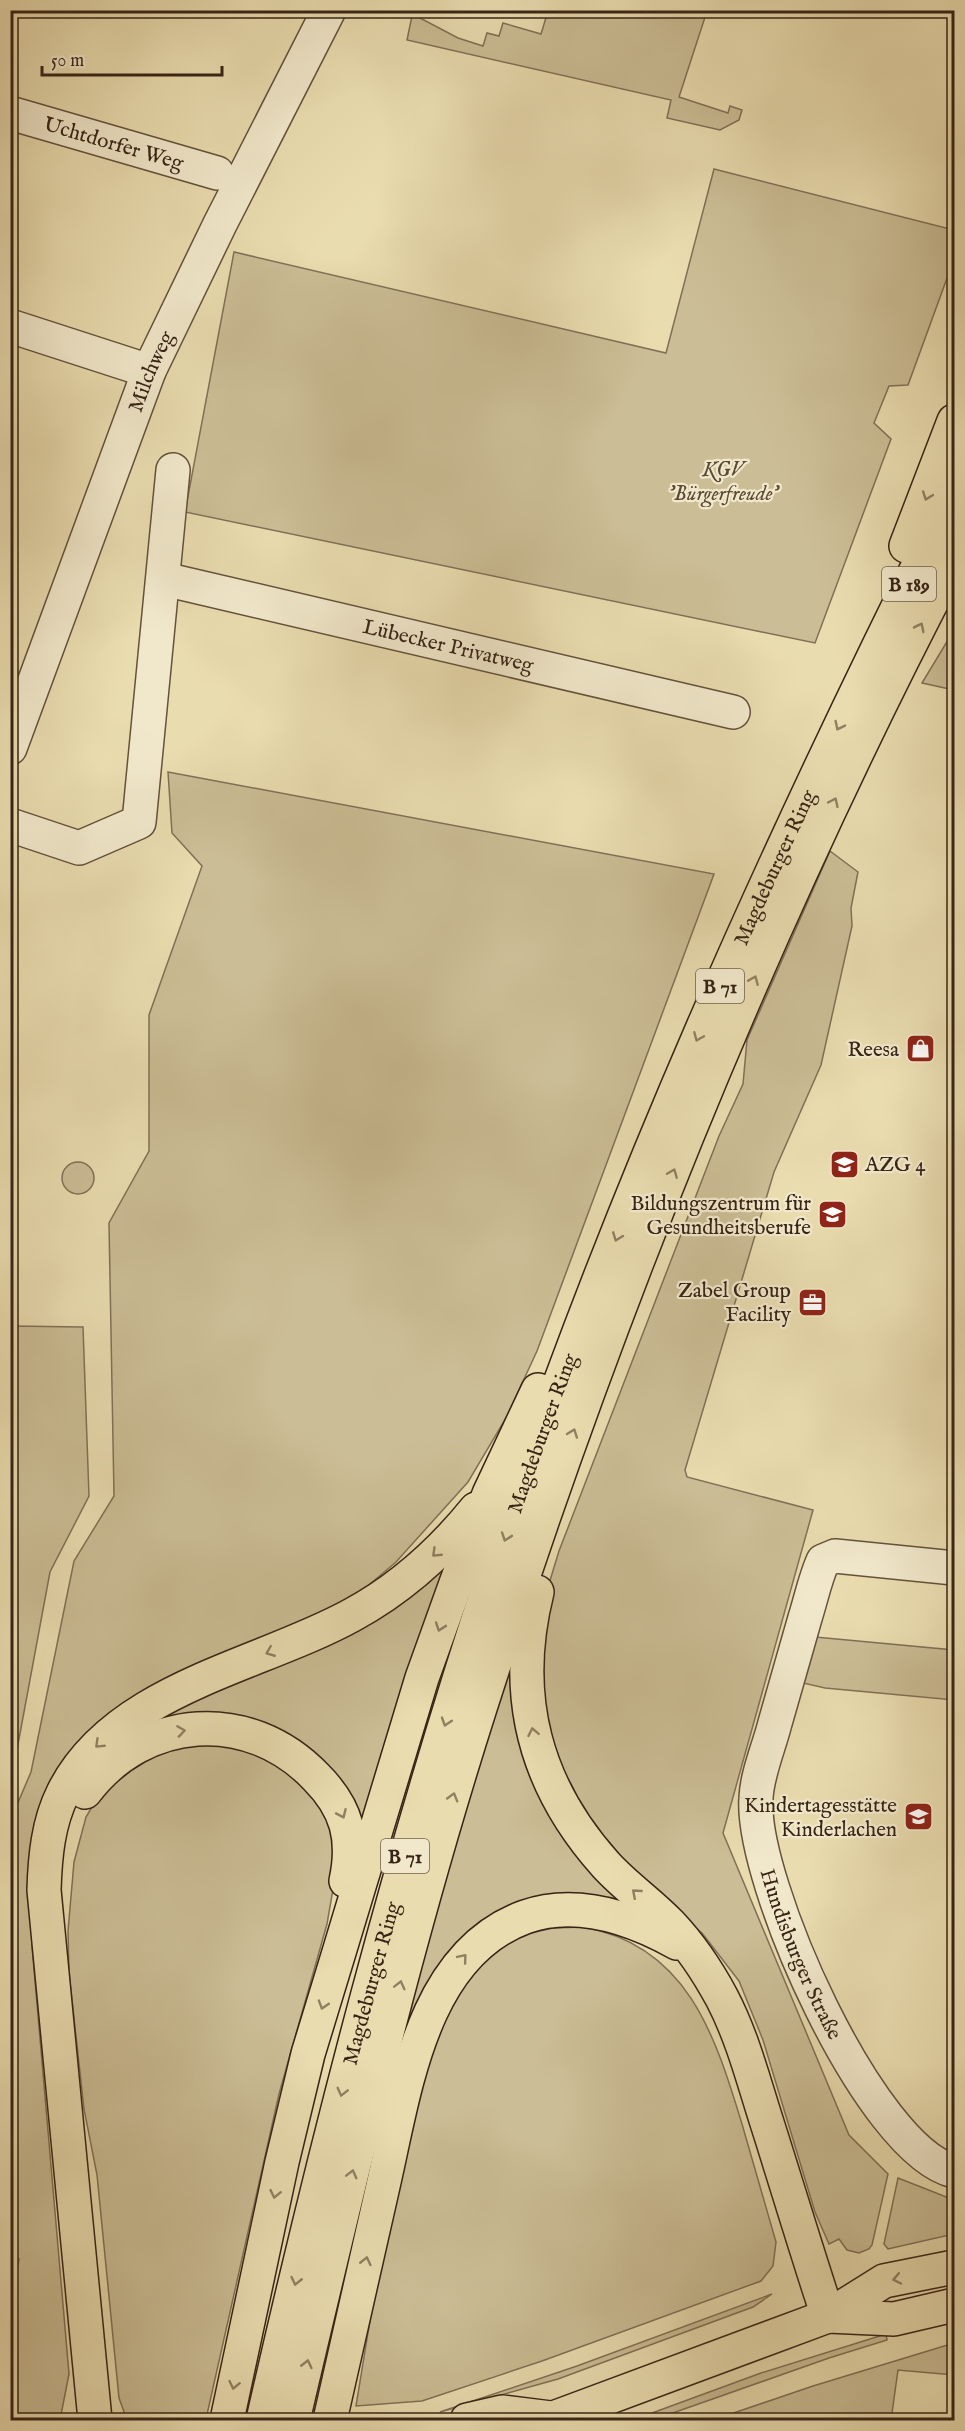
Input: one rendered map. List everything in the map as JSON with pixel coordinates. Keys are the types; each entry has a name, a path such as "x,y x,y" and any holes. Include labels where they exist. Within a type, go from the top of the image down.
{"main road":[{"name":"B 71","path":"864,673 864,635 914,529 954,421"},
{"name":"Magdeburger Ring","path":"263,2421 321,2173 381,1942 426,1786 493,1572 590,1304 705,1019 864,673 954,494"},
{"name":"Magdeburger Ring","path":"293,2421 408,1954 480,1709 553,1488 663,1196 760,965 833,803 954,559"},
{"path":"227,2421 308,2054 422,1678 489,1494 554,1353 590,1304"},
{"path":"553,1488 555,1536 532,1613 526,1660 527,1700 533,1738 553,1786 588,1844 626,1885 669,1923 691,1950 721,1996 740,2038 828,2316"},
{"path":"95,2421 44,1890 45,1864 54,1814 74,1774 104,1740 142,1712 196,1683 354,1614 427,1561 489,1494"},
{"path":"49,1938 68,1829 78,1803 90,1785 120,1757 155,1737 173,1732 216,1729 254,1736 285,1750 320,1780 339,1807 346,1825 351,1850 337,1918 340,1949"},
{"path":"330,2421 405,2091 425,2027 442,1989 457,1966 479,1942 501,1928 531,1915 554,1910 578,1910 607,1915 664,1935 691,1950"},
{"path":"467,2421 502,2412 549,2419 828,2316 884,2281 954,2267"},
{"path":"828,2316 894,2319 954,2305"}],"street":[{"name":"Milchweg","path":"10,748 149,371 328,10"},
{"name":"Uchtdorfer Weg","path":"10,112 217,173"},
{"path":"10,326 149,371"},
{"path":"10,825 79,848 139,822 173,470"},
{"name":"Lübecker Privatweg","path":"164,579 733,712"},
{"name":"Hundisburger Straße","path":"954,1568 827,1557 819,1570 756,1797 760,1839 794,1947 833,2032 880,2107 906,2139 926,2158 954,2171"}],"green space":[{"path":"413,11 421,11 418,17 458,38 483,46 487,33 499,36 503,23 541,34 548,11 707,11 679,97 728,113 730,106 742,110 739,120 720,130 667,118 671,100 407,40"},
{"name":"KGV 'Bürgerfreude'","path":"714,169 954,230 954,259 908,385 889,386 874,423 891,439 815,643 185,512 234,252 666,353"},
{"path":"954,630 954,690 922,683"},
{"path":"168,772 714,874 537,1351 506,1418 468,1482 396,1562 345,1603 108,1719 32,1878 32,1946 69,2374 60,2420 11,2420 11,2314 19,2259 11,2254 11,1819 31,1772 74,1561 114,1496 109,1223 149,1151 149,1015 202,866 172,833"},
{"path":"830,851 858,872 851,908 852,926 821,1065 774,1172 685,1470 687,1477 813,1510 723,1833 849,2135 888,2174 872,2245 869,2249 859,2253 847,2250 839,2239 829,2244 815,2212 763,2040 739,1981 702,1933 640,1882 571,1798 539,1701 545,1597 559,1551 719,1136 743,1084 747,1040"},
{"path":"78,1162 89,1167 94,1178 89,1189 78,1194 67,1189 62,1178 67,1167"},
{"path":"11,1326 83,1327 89,1496 50,1572 11,1782"},
{"path":"451,1553 365,1832 322,1766 147,1722"},
{"path":"815,1637 954,1650 954,1700 825,1688 803,1683"},
{"path":"512,1656 514,1689 622,1897 620,1903 470,1932 445,1956 425,1990 351,2266 345,2265 428,1929"},
{"path":"203,1742 258,1752 309,1787 333,1825 336,1872 327,1924 279,2094 206,2419 127,2420 119,2398 97,2175 84,2109 69,1972 68,1931 74,1862 86,1817 102,1790 161,1750"},
{"path":"583,1927 619,1937 648,1953 672,1974 691,1999 707,2027 732,2091 776,2242 773,2266 761,2281 542,2361 422,2401 356,2406 386,2223 416,2091 445,2009 486,1955 526,1934 553,1928"},
{"path":"898,2178 954,2200 954,2234 888,2249 884,2244"},
{"path":"772,2294 753,2307 558,2379 440,2412 577,2366"},
{"path":"886,2334 887,2340 653,2420 633,2420 761,2373"},
{"path":"954,2343 954,2375 898,2370 891,2420 713,2420 813,2386"}],"place":[{"name":"Reesa","path":"920,1049"},
{"name":"AZG 4","path":"844,1164"},
{"name":"Bildungszentrum für Gesundheitsberufe","path":"832,1215"},
{"name":"Zabel Group Facility","path":"812,1302"},
{"name":"Kindertagesstätte Kinderlachen","path":"918,1817"}]}
